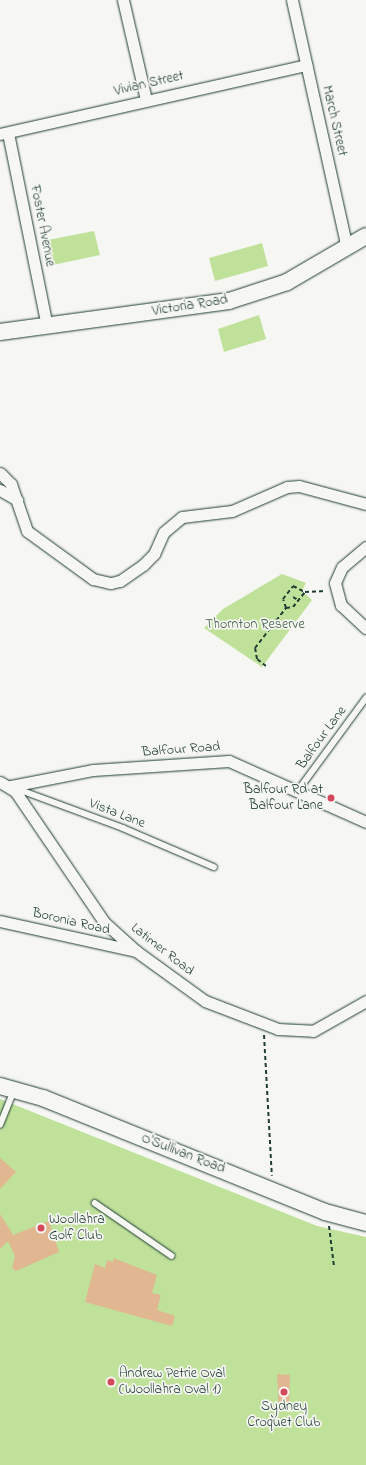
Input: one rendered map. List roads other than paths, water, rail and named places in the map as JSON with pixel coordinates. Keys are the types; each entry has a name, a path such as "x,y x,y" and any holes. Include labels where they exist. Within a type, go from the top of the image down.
{"street":[{"path":"123,0 146,100"},
{"name":"March Street","path":"292,0 344,239 350,246"},
{"name":"Vivian Street","path":"4,134 146,100 306,65"},
{"name":"Foster Avenue","path":"4,134 47,326"},
{"name":"Victoria Road","path":"0,332 229,301 287,282 366,236"},
{"path":"0,473 11,484 26,531 93,579 111,583 120,581 143,565 154,554 164,532 182,517 232,511 293,487 366,504"},
{"path":"0,490 17,500"},
{"path":"366,547 342,567 336,579 336,590 341,605 366,628"},
{"name":"Balfour Road","path":"11,786 93,770 222,761 238,764 366,822"},
{"path":"0,782 11,786"},
{"name":"Latimer Road","path":"11,786 104,922 136,951 205,1001 278,1029 313,1031 366,1001"},
{"name":"Boronia Road","path":"0,921 136,951"},
{"name":"O'Sullivan Road","path":"7,1088 272,1189 327,1213 366,1223"}],"lane":[{"name":"Balfour Lane","path":"297,792 366,698"},
{"name":"Vista Lane","path":"11,786 123,828 214,867"},
{"path":"0,1125 7,1088"},
{"path":"95,1203 172,1256"}],"place":[{"name":"Balfour Rd at Balfour Lane","path":"331,798"},
{"name":"Woollahra Golf Club","path":"41,1228"},
{"name":"Andrew Petrie Oval (Woollahra Oval 1)","path":"111,1382"},
{"name":"Sydney Croquet Club","path":"284,1392"}],"park label":[{"name":"Thornton Reserve","path":"255,625"}]}
